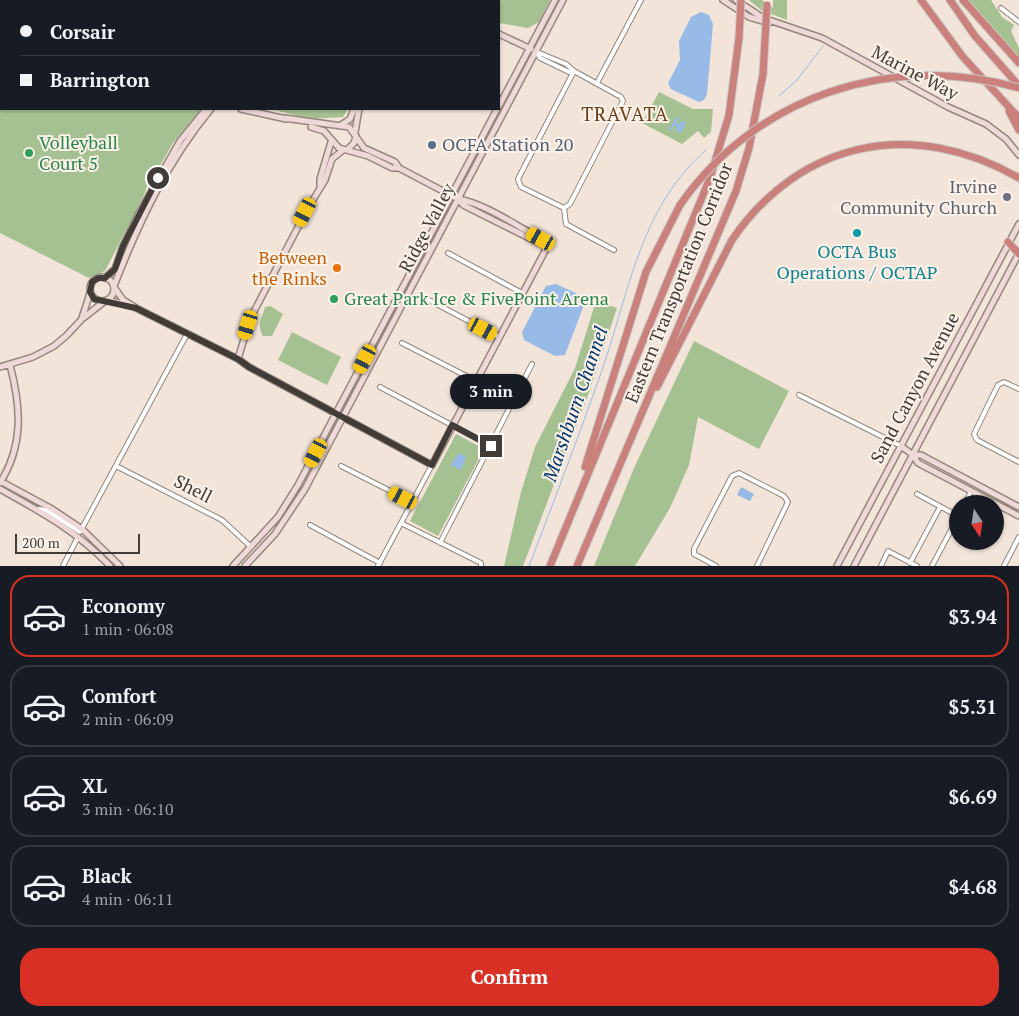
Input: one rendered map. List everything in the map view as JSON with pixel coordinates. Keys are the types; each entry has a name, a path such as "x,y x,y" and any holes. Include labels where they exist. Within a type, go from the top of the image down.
{"highway":[{"name":"Eastern Transportation Corridor","path":"550,566 710,178 729,115 739,38 741,0"},
{"path":"921,0 962,56 1019,118"},
{"path":"950,0 975,36 1019,87"},
{"path":"963,0 1019,63"},
{"name":"Eastern Transportation Corridor","path":"577,566 736,191 749,148 763,74 767,2"},
{"path":"571,513 646,272 680,205 713,165 746,136 793,107 834,90 884,78 921,75 971,77 1019,87"},
{"path":"1006,106 1019,130"},
{"path":"647,402 664,376 732,240 743,224 769,196 788,181 836,156 884,145 936,146 979,158 1019,178"},
{"path":"1008,242 1019,244"},
{"path":"1008,242 1019,254"}],"main road":[{"name":"Ridge Valley","path":"500,103 555,0"},
{"name":"Ridge Valley","path":"245,566 274,534 305,488 563,0"},
{"name":"Marine Way","path":"724,0 749,17 789,27"},
{"name":"Marine Way","path":"736,0 763,18 822,38 948,107 986,124 1006,139 1019,155"},
{"path":"500,34 536,52"},
{"path":"82,319 91,286 95,280 105,278 115,269 123,246 138,215 180,141 205,110"},
{"path":"0,367 33,357 54,346 82,319 107,301 114,293 114,286 128,248 168,170 189,136 210,110"},
{"path":"105,278 114,286 123,300 136,308 238,359 249,367 432,465 545,250 545,246 541,239 499,216 466,200 458,199 399,168 392,168 368,156 335,147 324,131 253,110"},
{"path":"320,187 320,179 332,133 349,120 354,110"},
{"path":"238,359 250,319 320,187 332,159 354,143 359,110"},
{"name":"Ridge Valley","path":"233,566 278,517 298,485 496,110"},
{"path":"284,118 349,127 366,149 396,162 399,168"},
{"name":"Sand Canyon Avenue","path":"837,566 1019,224"},
{"name":"Sand Canyon Avenue","path":"854,566 1019,254"},
{"path":"90,292 94,299 136,308"},
{"path":"10,365 18,400 19,431 12,459 0,482 52,509 82,529 120,566"},
{"path":"901,446 913,455 918,463 1019,516"},
{"path":"913,455 921,455 1019,507"},
{"path":"298,485 305,488"},
{"path":"0,489 79,536 110,566"}],"street":[{"path":"597,84 641,0"},
{"path":"1001,8 1019,22"},
{"path":"536,52 540,58 574,72 621,97 622,106 570,204 564,208"},
{"path":"564,208 520,186 518,179 574,72"},
{"path":"564,208 566,224 614,250"},
{"path":"448,253 522,293"},
{"path":"425,298 499,337"},
{"path":"36,509 46,510 80,532 187,334"},
{"path":"402,343 476,381"},
{"path":"440,543 532,364"},
{"path":"1019,390 1002,382 997,386 975,430 974,436 1019,462"},
{"path":"380,387 491,446"},
{"path":"799,395 901,446"},
{"path":"310,525 379,564 432,465"},
{"name":"Shell","path":"116,466 222,520 250,546"},
{"path":"342,466 412,502"},
{"path":"716,566 694,554 694,549 732,476 739,473 784,496 788,502 756,566"},
{"path":"969,495 971,491"},
{"path":"916,494 949,512"},
{"path":"910,563 940,507"},
{"path":"401,523 481,563 481,566"},
{"path":"932,566 949,534"},
{"path":"63,566 79,536"},
{"path":"1004,566 1019,537"},
{"path":"880,566 888,551 917,566"}],"green space":[{"path":"500,0 550,0 539,22 528,28 500,23"},
{"path":"749,0 762,0 773,8 773,0 787,0 787,20 761,10"},
{"path":"966,0 991,0 1002,17 1014,25 1011,31 1019,48 1019,58"},
{"path":"659,92 693,109 713,109 711,132 704,138 698,131 682,144 642,123"},
{"path":"0,110 200,110 173,143 157,171 151,175 144,195 105,271 89,278 0,233"},
{"path":"275,110 347,110 343,117 309,119"},
{"path":"596,301 617,308 588,395 523,566 504,566 521,492 535,447 575,368"},
{"path":"270,306 283,314 272,336 263,336 260,321 265,307"},
{"path":"292,332 341,357 327,385 278,360"},
{"path":"694,341 789,391 759,449 698,417 689,465 670,508 635,566 594,566 634,468"},
{"path":"456,434 484,449 438,536 410,521"}],"water":[{"path":"701,12 709,15 713,24 707,94 704,100 699,102 671,89 668,83 680,60 679,41 691,17"},
{"path":"677,116 679,118 676,123 679,124 682,121 686,123 680,133 676,131 677,127 674,125 672,130 669,130"},
{"path":"556,284 582,296 585,302 565,355 555,356 524,340 522,332 546,286"},
{"path":"459,453 466,457 461,470 451,465"},
{"path":"741,487 754,494 750,501 737,495"}],"waterway":[{"name":"Marshburn Channel","path":"779,96 797,80 823,46"},
{"name":"Marshburn Channel","path":"529,566 612,341 639,252 651,224 666,198 684,173 706,150"}],"place":[{"name":"OCFA Station 20","path":"432,145"},
{"name":"Volleyball Court 5","path":"29,153"},
{"name":"Irvine Community Church","path":"1007,197"},
{"name":"OCTA Bus Operations / OCTAP","path":"857,233"},
{"name":"Between the Rinks","path":"337,268"},
{"name":"Great Park Ice & FivePoint Arena","path":"334,299"}],"district":[{"name":"TRAVATA","path":"625,114"}],"route":[{"path":"158,178 123,246 115,269 105,278 101,277 92,282 90,292 94,299 102,302 108,300 136,308 238,359 249,367 432,465 452,425 491,446"}]}
